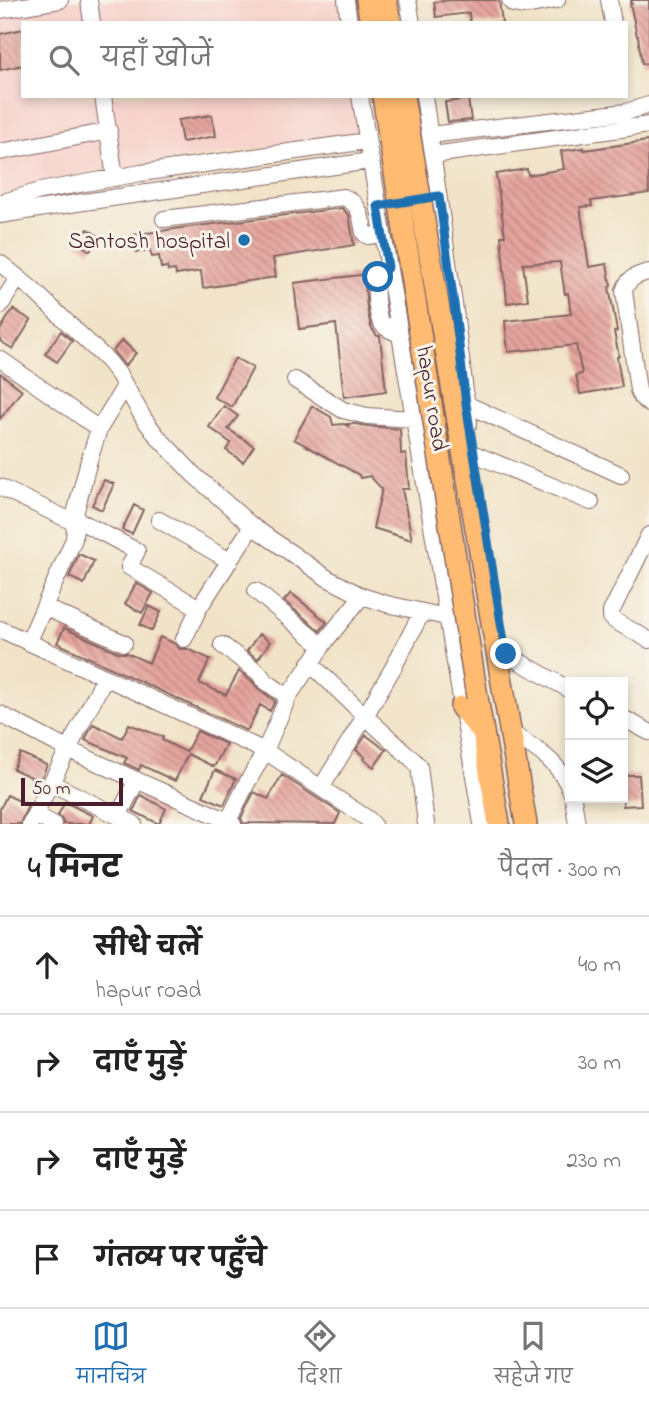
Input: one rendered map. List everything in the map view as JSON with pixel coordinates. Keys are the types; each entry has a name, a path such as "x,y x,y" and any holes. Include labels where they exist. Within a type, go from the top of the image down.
{"main road":[{"path":"367,0 371,21"},
{"path":"386,0 390,21"},
{"path":"383,98 469,702 482,731 499,824"},
{"path":"403,98 526,824"}],"street":[{"path":"0,10 60,0"},
{"path":"89,0 92,21"},
{"path":"346,0 349,21"},
{"path":"408,0 412,21"},
{"path":"510,0 513,4 525,6 557,0"},
{"path":"609,0 613,21"},
{"path":"103,98 116,178"},
{"path":"424,98 466,404 514,701 507,714 550,759 565,779"},
{"name":"hapur road","path":"361,99 446,617 469,702 482,824"},
{"path":"429,135 625,104 649,105"},
{"path":"433,155 649,125"},
{"path":"0,152 109,131"},
{"path":"0,203 40,191 116,178 367,141"},
{"path":"0,215 370,161"},
{"path":"272,175 276,206"},
{"path":"378,206 439,196"},
{"path":"164,219 344,197 354,202 359,209 364,233 368,236 382,234"},
{"path":"0,263 33,290 107,361 157,436 194,475 252,526 327,578 362,596 446,617"},
{"path":"649,272 631,278 624,291 638,390 649,404"},
{"path":"0,306 18,278"},
{"path":"0,359 99,429"},
{"path":"295,380 343,410 367,416 414,419"},
{"path":"29,641 74,539 74,520 99,429 125,386"},
{"path":"466,404 621,475"},
{"path":"474,454 592,502"},
{"path":"0,487 137,551 129,567 199,608"},
{"path":"159,520 230,561"},
{"path":"184,639 199,608 252,526"},
{"path":"649,535 611,612 611,617 649,640"},
{"path":"256,592 322,646"},
{"path":"0,715 69,750 230,823 288,697 322,646 362,596"},
{"path":"44,607 124,643"},
{"path":"321,788 393,668 422,612"},
{"path":"0,629 265,751 373,824"},
{"path":"222,645 288,697"},
{"path":"506,654 565,687"},
{"path":"310,663 419,766 426,824"},
{"path":"53,824 32,819 105,677"},
{"path":"628,721 649,733"},
{"path":"517,767 550,759"},
{"path":"118,816 137,780"},
{"path":"51,783 134,824"},
{"path":"574,803 577,824"}],"shaded area":[{"path":"0,0 342,0 345,21 21,21 21,98 355,98 359,133 68,177 0,195"}],"building":[{"path":"499,0 502,21 470,21 469,13 436,17 434,2"},
{"path":"631,0 649,0 649,63 642,64"},
{"path":"21,29 21,65 0,70 0,34"},
{"path":"468,99 471,120 448,122 445,102"},
{"path":"212,115 216,136 182,142 178,120"},
{"path":"648,141 649,193 591,201 592,206 580,207 589,267 607,264 622,387 580,394 576,375 582,374 576,345 508,352 505,321 571,314 560,262 523,264 528,300 507,303 501,236 505,236 496,174 527,169 528,175 564,169 561,151"},
{"name":"Santosh hospital","path":"342,208 349,215 354,245 273,258 276,277 203,288 201,271 176,275 175,270 161,268 159,256 152,257 150,250 136,252 133,235 181,228"},
{"path":"88,229 100,237 90,251 78,243"},
{"path":"369,274 365,288 367,308 371,327 377,336 380,336 386,391 344,397 336,324 299,329 294,283"},
{"path":"13,309 31,320 13,349 0,341 0,330"},
{"path":"61,331 72,341 57,362 45,354"},
{"path":"122,340 136,353 125,366 113,351"},
{"path":"235,358 253,368 232,407 214,397"},
{"path":"0,373 22,390 0,419"},
{"path":"224,406 238,416 228,429 254,446 243,462 226,450 231,443 209,427"},
{"path":"312,406 331,417 333,425 356,424 400,429 401,454 406,453 409,489 402,489 412,540 373,528 382,489 370,476 360,478 294,439"},
{"path":"104,480 114,484 102,510 92,505"},
{"path":"134,505 143,510 132,534 122,530"},
{"path":"79,554 94,561 84,584 69,577"},
{"path":"136,583 153,593 142,613 125,604"},
{"path":"291,593 327,622 320,631 284,601"},
{"path":"149,606 161,612 152,631 140,625"},
{"path":"64,628 149,663 160,637 180,649 188,649 210,659 199,683 226,695 239,671 275,701 270,711 260,705 247,731 57,643"},
{"path":"259,634 270,642 258,659 247,651"},
{"path":"93,724 122,738 129,724 163,737 162,740 186,752 197,731 226,744 214,767 188,754 175,781 141,765 139,770 124,763 127,758 85,740"},
{"path":"366,735 386,750 374,767 356,750"},
{"path":"20,753 47,765 40,781 13,769"},
{"path":"215,770 236,779 224,805 203,796"},
{"path":"282,775 340,813 335,824 243,823 241,818 254,792 268,799"},
{"path":"628,775 639,775 641,805 623,806 623,803 628,803"},
{"path":"7,795 28,805 20,824 0,824 0,809"},
{"path":"141,795 166,809 159,824 133,811"},
{"path":"65,802 93,816 89,824 63,824 58,815"}],"place":[{"name":"Santosh hospital","path":"244,240"}],"route":[{"path":"378,277 388,267 378,206 439,196 466,404 506,654"}]}
